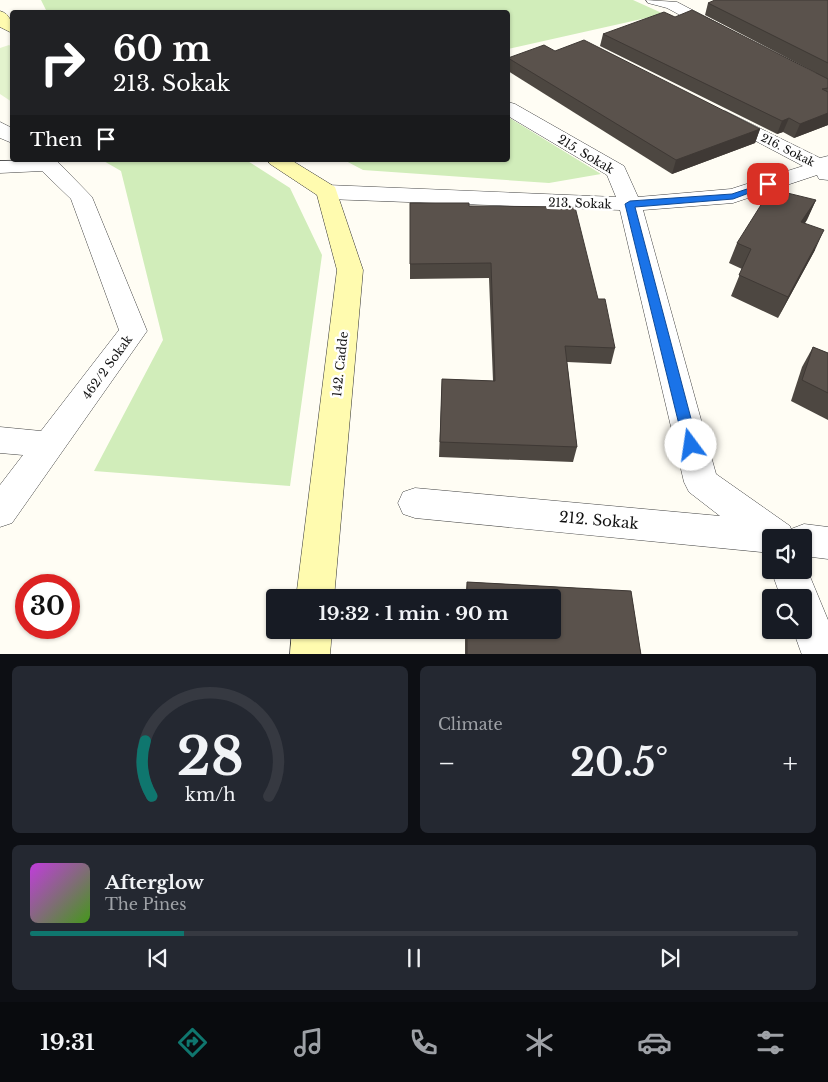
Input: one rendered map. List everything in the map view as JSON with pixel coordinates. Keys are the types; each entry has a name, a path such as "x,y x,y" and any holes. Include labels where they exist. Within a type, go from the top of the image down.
{"street":[{"path":"653,0 672,5 732,37"},
{"path":"0,16 4,23 10,27"},
{"name":"216. Sokak","path":"708,108 826,168"},
{"name":"215. Sokak","path":"510,109 616,171 630,204 701,482 772,529"},
{"path":"0,167 46,162"},
{"name":"462/2 Sokak","path":"0,512 133,331 81,197 46,162"},
{"path":"280,162 327,192"},
{"name":"213. Sokak","path":"327,192 630,204 733,196 826,168"},
{"name":"142. Cadde","path":"316,589 350,270 327,192"},
{"path":"0,440 50,445"},
{"name":"212. Sokak","path":"415,503 762,536"},
{"name":"212. Sokak","path":"812,541 828,543"},
{"path":"812,628 822,654"},
{"path":"310,654 311,639"}],"green space":[{"path":"41,0 633,0 664,14 510,49 510,10 46,10"},
{"path":"10,46 10,101 0,94 0,48"},
{"path":"510,118 601,174 549,183 363,170 348,162 510,162"},
{"path":"105,162 249,162 290,188 322,255 290,486 94,471 163,340 121,171"}],"building":[{"path":"715,0 828,0 828,63 708,3"},
{"path":"692,10 828,79 828,88 822,89 828,92 828,113 800,124 789,118 782,121 603,34 664,12 675,17"},
{"path":"584,40 760,129 676,160 510,59 510,57 544,45 555,51"},
{"path":"771,189 816,200 801,222 824,230 788,297 739,275 751,249 737,243"},
{"path":"410,203 469,203 469,206 575,207 598,299 605,299 615,348 565,346 577,447 440,442 442,379 495,381 491,263 410,264"},
{"path":"813,347 828,353 828,393 802,380"},
{"path":"467,582 631,591 641,654 467,654 467,639 561,639 561,589 467,589"}],"route":[{"path":"691,445 630,204 733,196 768,184"}]}
